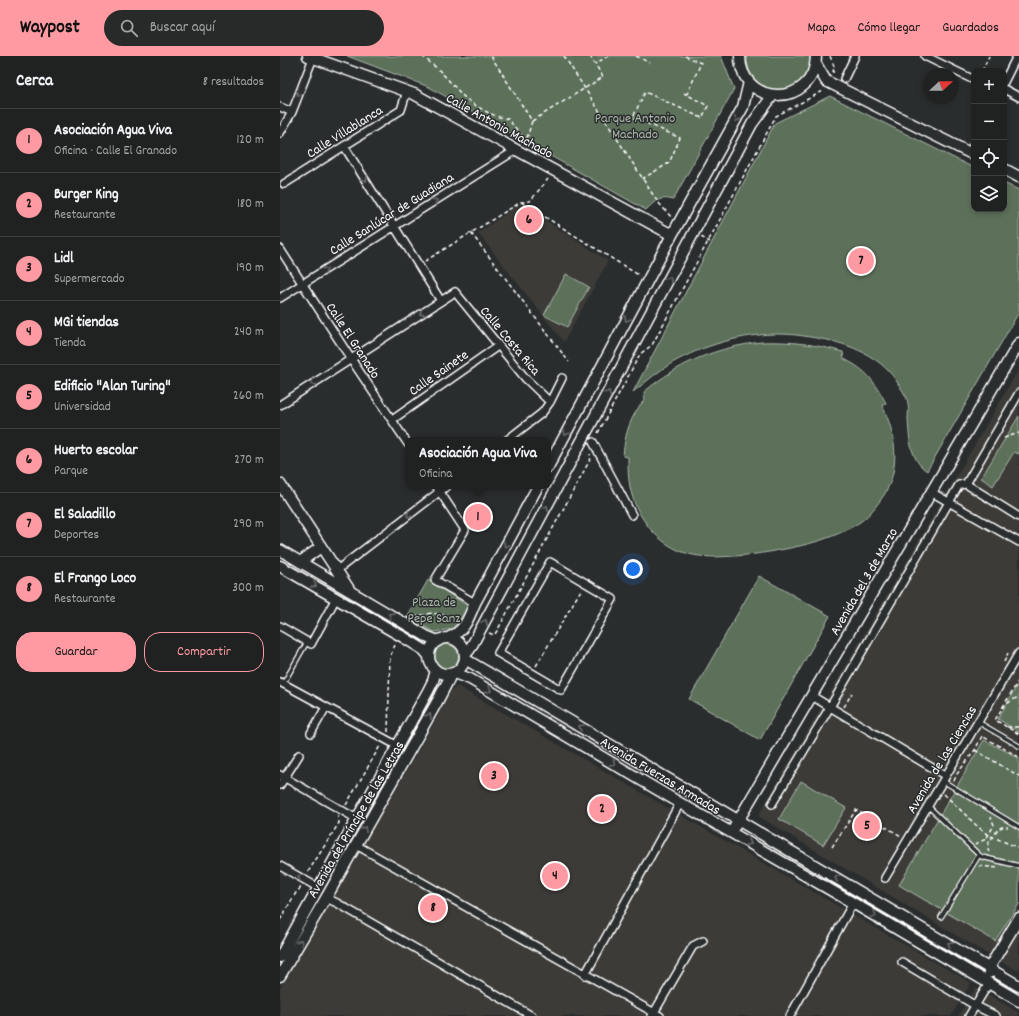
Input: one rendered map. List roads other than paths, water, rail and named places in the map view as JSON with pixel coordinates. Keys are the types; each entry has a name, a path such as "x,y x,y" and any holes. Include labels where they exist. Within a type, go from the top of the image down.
{"street":[{"path":"740,56 742,68 749,82 760,91 781,96 797,91 804,86 812,76 816,60"},
{"path":"844,79 855,56"},
{"path":"926,56 971,78"},
{"path":"1007,76 1017,56"},
{"path":"280,133 292,112 310,57"},
{"name":"Calle Antonio Machado","path":"310,57 414,94 521,147 672,235"},
{"path":"816,60 826,81"},
{"path":"804,86 826,81 971,150"},
{"path":"551,461 672,235 743,107 749,82"},
{"name":"Calle Villablanca","path":"284,184 401,110 407,91"},
{"path":"1007,91 1019,97"},
{"path":"536,489 461,631 456,635 438,640 432,645 429,656 431,664 436,670 443,674 452,673 461,667 752,124 773,95"},
{"path":"280,107 292,112"},
{"path":"280,405 441,301 344,146"},
{"name":"Calle Sanlúcar de Guadiana","path":"280,298 521,147"},
{"path":"1007,171 1019,177"},
{"name":"Calle El Granado","path":"280,249 405,440"},
{"name":"Calle Costa Rica","path":"441,301 455,292 526,379 550,402"},
{"name":"Avenida del 3 de Marzo","path":"731,833 1019,343"},
{"name":"Calle Sainete","path":"392,420 498,346"},
{"path":"511,437 542,413 550,402 562,378"},
{"path":"966,484 1019,393"},
{"path":"593,442 632,515"},
{"path":"280,484 350,591"},
{"path":"772,804 959,485 966,484 1019,517"},
{"path":"337,570 438,489 465,530 435,580 475,603"},
{"path":"931,492 1019,542"},
{"path":"300,562 321,547"},
{"path":"280,550 426,636 438,640"},
{"path":"550,562 613,599 561,690 532,673 498,653 550,562"},
{"path":"280,566 403,637 424,650 429,656"},
{"path":"280,627 311,644 336,598"},
{"path":"448,638 455,640 460,644 465,657"},
{"name":"Avenida de las Ciencias","path":"885,878 1019,653"},
{"name":"Avenida Fuerzas Armadas","path":"465,657 1019,986"},
{"name":"Avenida del Príncipe de las Letras","path":"281,951 319,888 398,746 433,681 436,670"},
{"name":"Avenida Fuerzas Armadas","path":"452,673 470,679 1019,1001"},
{"name":"Avenida del Príncipe de las Letras","path":"280,976 326,898 452,673"},
{"path":"282,683 398,746"},
{"path":"812,696 945,778"},
{"path":"311,733 326,707"},
{"path":"280,785 282,777 299,755"},
{"path":"282,777 357,819"},
{"path":"585,975 680,803"},
{"path":"356,845 655,1015 693,946 703,941"},
{"path":"280,866 319,888"},
{"path":"790,1016 860,892"},
{"path":"326,898 532,1016"},
{"path":"969,1016 989,983 989,968 1019,918"},
{"name":"Avenida Fuerzas Armadas","path":"942,956 952,955 979,971 989,968"},
{"path":"902,962 976,1006 996,1016"}],"lane":[{"path":"282,683 307,642"},
{"path":"978,722 1019,746"},
{"path":"945,778 1019,827"},
{"path":"928,806 982,857 1019,866"},
{"path":"941,917 979,855"}],"place":[{"name":"Huerto escolar","path":"529,220"},
{"name":"El Saladillo","path":"861,261"},
{"name":"Asociación Agua Viva","path":"478,517"},
{"name":"Lidl","path":"494,776"},
{"name":"Burger King","path":"602,809"},
{"name":"Edificio \"Alan Turing\"","path":"867,826"},
{"name":"MGi tiendas","path":"555,876"},
{"name":"El Frango Loco","path":"433,908"}],"park label":[{"name":"Parque Antonio Machado","path":"635,126"},
{"name":"Plaza de Pepe Sanz","path":"434,610"}]}
